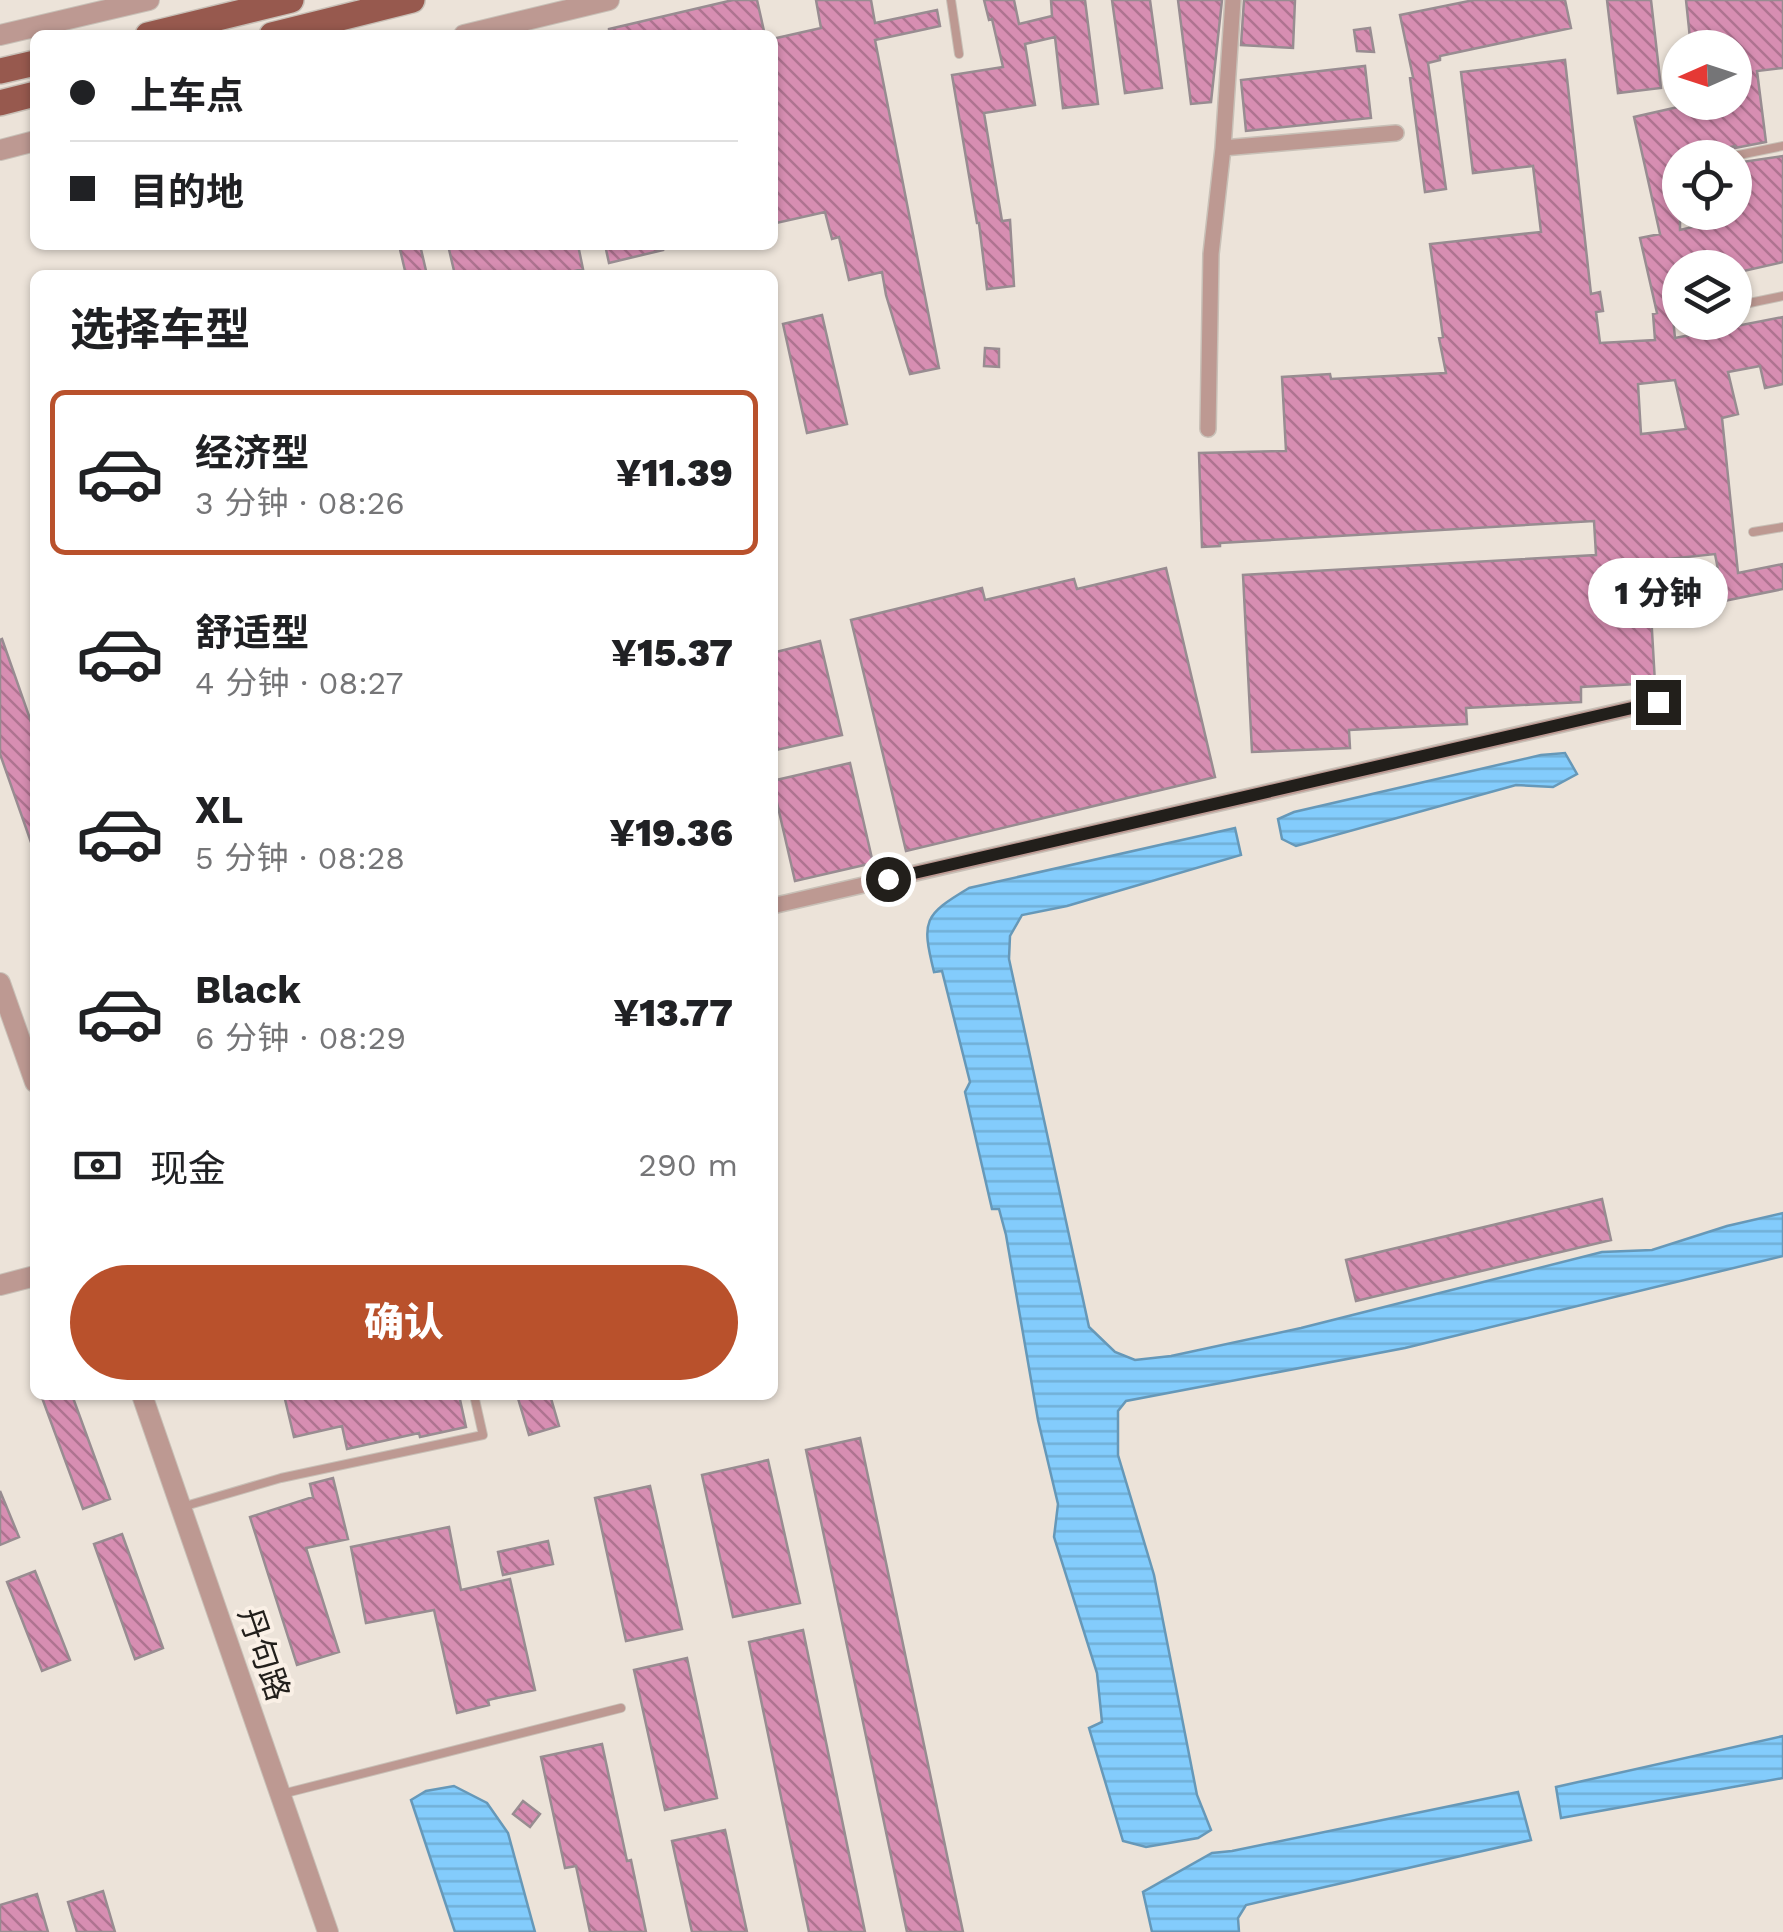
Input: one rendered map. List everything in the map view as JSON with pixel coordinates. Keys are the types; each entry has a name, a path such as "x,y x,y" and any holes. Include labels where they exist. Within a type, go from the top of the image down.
{"main road":[{"path":"168,30 291,0"},
{"path":"292,30 412,0"},
{"path":"0,72 30,64"},
{"path":"0,103 30,95"}],"street":[{"path":"0,36 149,0"},
{"path":"485,30 609,0"},
{"path":"1208,428 1210,254 1223,148 1233,0"},
{"path":"1223,148 1396,132"},
{"path":"0,150 30,142"},
{"path":"778,905 1658,702"},
{"path":"0,983 30,1068"},
{"path":"0,1286 30,1277"},
{"name":"丹句路","path":"144,1400 328,1932"}],"lane":[{"path":"951,0 959,54"},
{"path":"1752,152 1783,146"},
{"path":"1752,302 1783,296"},
{"path":"1753,532 1783,528"},
{"path":"181,1507 281,1478 483,1435 475,1400"},
{"path":"280,1794 621,1708"}],"water":[{"path":"1565,753 1577,774 1553,787 1516,785 1296,846 1282,839 1278,819 1294,812 1541,755"},
{"path":"1235,828 1241,855 1067,906 1022,915 1010,936 1009,959 1089,1327 1115,1352 1135,1360 1171,1356 1301,1328 1602,1252 1652,1250 1783,1213 1783,1256 1405,1348 1126,1401 1118,1411 1118,1455 1154,1575 1197,1795 1211,1830 1198,1838 1146,1847 1123,1841 1089,1728 1102,1722 1097,1673 1054,1537 1058,1504 1038,1420 1006,1235 999,1209 992,1209 965,1092 970,1082 942,971 934,972 927,930 943,905 969,888"},
{"path":"1783,1736 1783,1778 1561,1818 1556,1787"},
{"path":"454,1786 487,1803 508,1833 535,1932 455,1932 411,1800 426,1791"},
{"path":"1518,1792 1531,1840 1246,1905 1238,1918 1239,1932 1152,1932 1143,1892 1212,1853"}],"building":[{"path":"733,0 757,0 764,30 609,30"},
{"path":"816,0 871,0 875,23 937,10 940,26 875,40 939,368 910,374 882,272 849,280 839,237 832,239 825,212 778,223 778,38 821,28"},
{"path":"984,0 1014,0 1019,24 1052,16 1051,0 1085,0 1098,104 1063,108 1055,37 1025,44 1035,105 984,113 1002,221 1010,220 1014,286 987,289 952,75 1003,67"},
{"path":"1112,0 1150,0 1162,88 1125,93"},
{"path":"1178,0 1222,0 1211,102 1191,104"},
{"path":"1244,0 1295,0 1293,48 1241,45"},
{"path":"1474,0 1565,0 1571,28 1440,56 1440,60 1428,63 1446,189 1425,192 1410,78 1413,77 1400,15"},
{"path":"1607,0 1651,0 1661,88 1618,93"},
{"path":"1686,0 1783,0 1783,68 1757,71 1766,142 1662,140 1662,230 1752,230 1752,161 1783,156 1783,262 1752,269 1752,250 1662,250 1662,340 1752,340 1752,323 1783,317 1783,384 1765,388 1760,366 1728,372 1738,414 1722,418 1738,573 1783,564 1783,589 1724,601 1715,554 1648,561 1655,683 1581,687 1581,702 1466,708 1467,724 1349,730 1350,748 1252,752 1243,575 1596,555 1594,521 1202,547 1199,453 1286,451 1282,377 1330,374 1331,379 1446,373 1430,244 1541,232 1533,166 1473,173 1461,72 1565,60 1591,294 1600,292 1603,311 1596,312 1600,343 1655,340 1653,314 1657,313 1640,238 1660,234 1634,117 1662,111 1662,120 1752,120 1752,30 1689,30","holes":["1675,380 1686,429 1641,434 1638,384"]},
{"path":"1370,28 1374,52 1357,51 1354,30"},
{"path":"1365,66 1371,118 1246,131 1241,80"},
{"path":"400,250 421,250 426,270 405,270"},
{"path":"449,250 579,250 583,269 579,270 454,270"},
{"path":"606,250 663,250 609,263"},
{"path":"822,315 847,424 807,433 783,324"},
{"path":"985,348 999,349 999,367 984,366"},
{"path":"1166,568 1215,777 906,851 851,620 982,588 985,600 1074,579 1077,589"},
{"path":"0,640 30,719 30,839 0,754"},
{"path":"820,641 842,735 778,750 778,652"},
{"path":"850,763 873,863 795,881 778,807 778,780"},
{"path":"1602,1199 1611,1240 1356,1301 1346,1260"},
{"path":"43,1400 74,1400 110,1499 83,1509"},
{"path":"285,1400 460,1400 466,1427 347,1449 342,1426 294,1437"},
{"path":"518,1400 551,1400 559,1426 529,1435"},
{"path":"860,1438 963,1932 907,1932 806,1450"},
{"path":"768,1460 800,1603 733,1617 702,1475"},
{"path":"333,1478 348,1539 306,1548 339,1652 297,1665 250,1517 313,1497 310,1484"},
{"path":"650,1486 682,1629 626,1641 595,1498"},
{"path":"0,1491 19,1537 0,1545"},
{"path":"449,1527 461,1590 510,1579 535,1690 488,1700 489,1705 457,1713 434,1610 366,1623 351,1547"},
{"path":"122,1534 163,1648 135,1659 94,1544"},
{"path":"548,1541 553,1564 503,1575 498,1552"},
{"path":"35,1571 70,1660 42,1671 7,1582"},
{"path":"803,1630 865,1932 809,1932 749,1642"},
{"path":"687,1658 717,1798 665,1810 634,1670"},
{"path":"602,1744 646,1932 590,1932 576,1866 565,1868 541,1757"},
{"path":"523,1801 540,1814 530,1827 513,1814"},
{"path":"725,1830 747,1932 692,1932 672,1841"},
{"path":"103,1891 115,1932 77,1932 68,1902"},
{"path":"37,1894 48,1932 0,1932 0,1905"}],"route":[{"path":"888,879 1658,702"}]}
